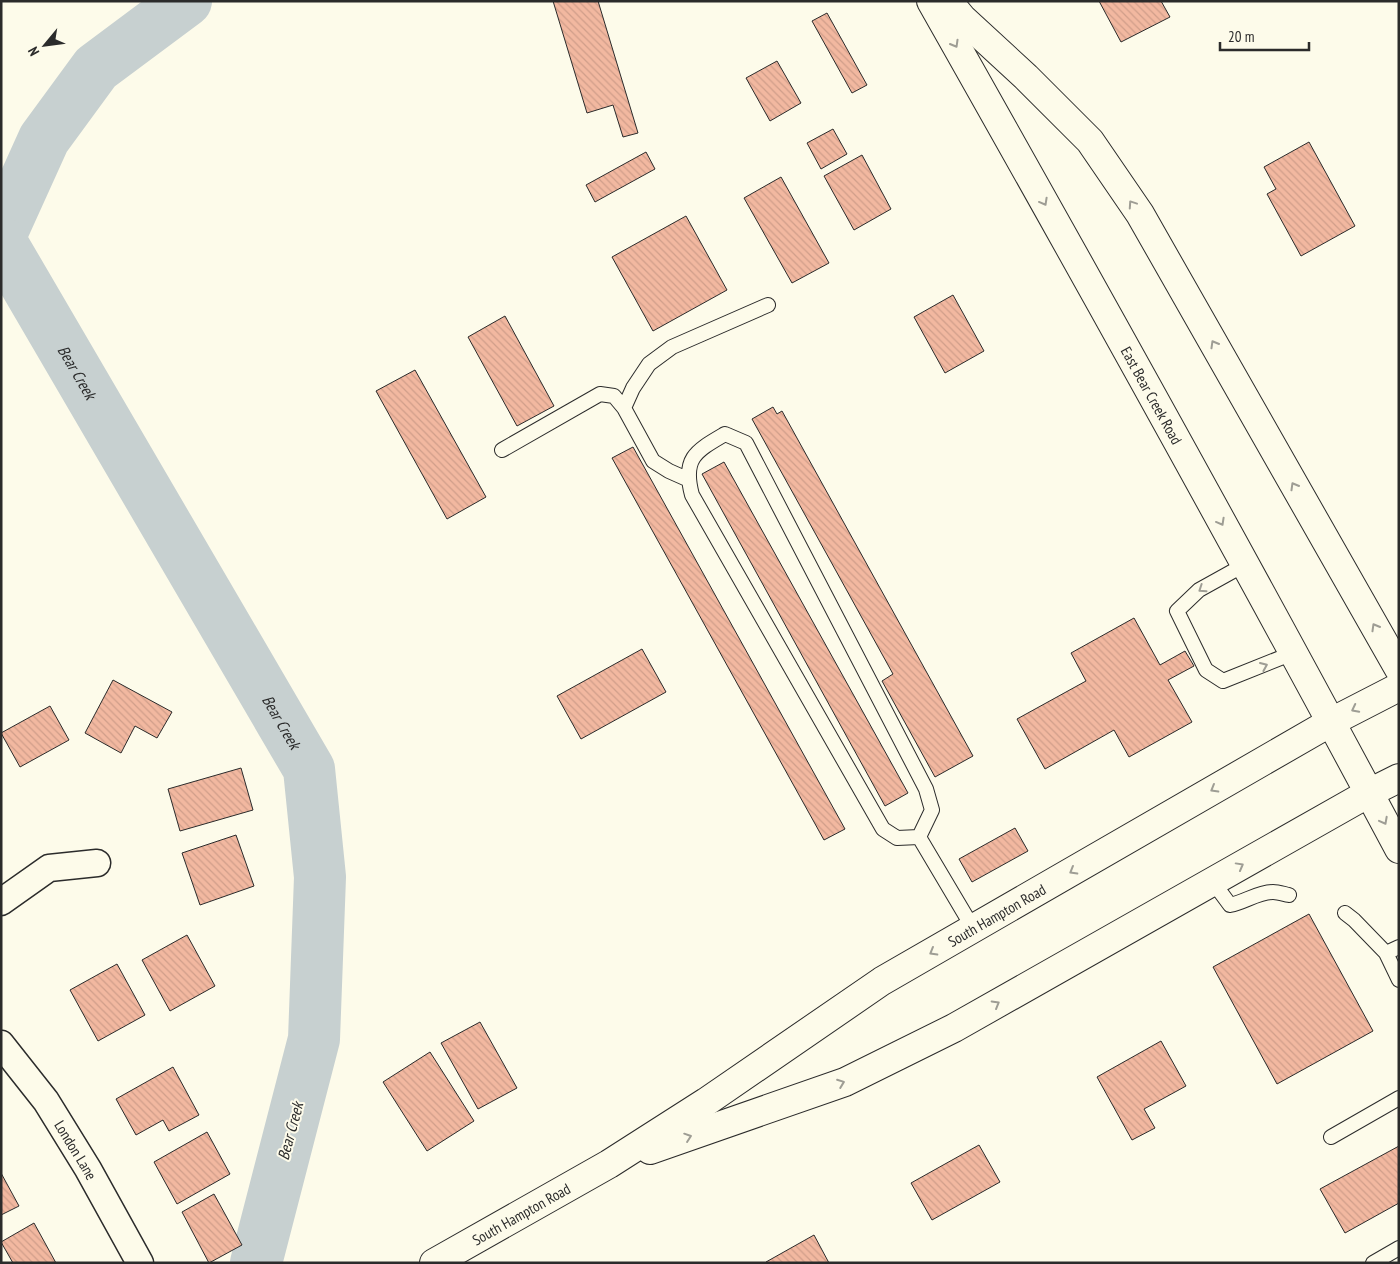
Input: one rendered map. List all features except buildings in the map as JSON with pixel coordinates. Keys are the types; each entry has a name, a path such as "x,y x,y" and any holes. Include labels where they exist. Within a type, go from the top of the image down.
{"main road":[{"name":"East Bear Creek Road","path":"931,1 1021,160 1399,849"},
{"path":"948,1 962,18 1026,77 1090,141 1140,214 1399,669"},
{"name":"South Hampton Road","path":"434,1263 608,1164 706,1102 882,981 1331,722 1399,687"},
{"name":"South Hampton Road","path":"608,1164 845,1082 954,1028 1369,793 1399,778"}],"street":[{"path":"1,902 49,868 97,863"},
{"name":"London Lane","path":"1,1044 46,1101 88,1169 140,1263"}],"lane":[{"path":"624,408 633,388 649,364 672,347 768,305"},
{"path":"502,450 600,394 614,396 624,408 653,460 669,472 687,479"},
{"path":"725,434 746,442 926,789 932,810 919,837 897,838 883,829 692,495 687,479 689,464 702,447 725,434"},
{"path":"1244,565 1199,590 1177,611 1206,670 1223,681 1293,653"},
{"path":"919,837 974,928"},
{"path":"1213,882 1230,905 1254,896 1273,892 1289,895"},
{"path":"1345,913 1386,954 1399,980"},
{"path":"1386,954 1399,947"},
{"path":"1331,1136 1399,1098"},
{"path":"1373,1263 1399,1248"}],"waterway":[{"name":"Bear Creek","path":"1,234 44,139 96,68 186,1"},
{"name":"Bear Creek","path":"1,242 309,769 320,877 314,1039 256,1263"}]}
